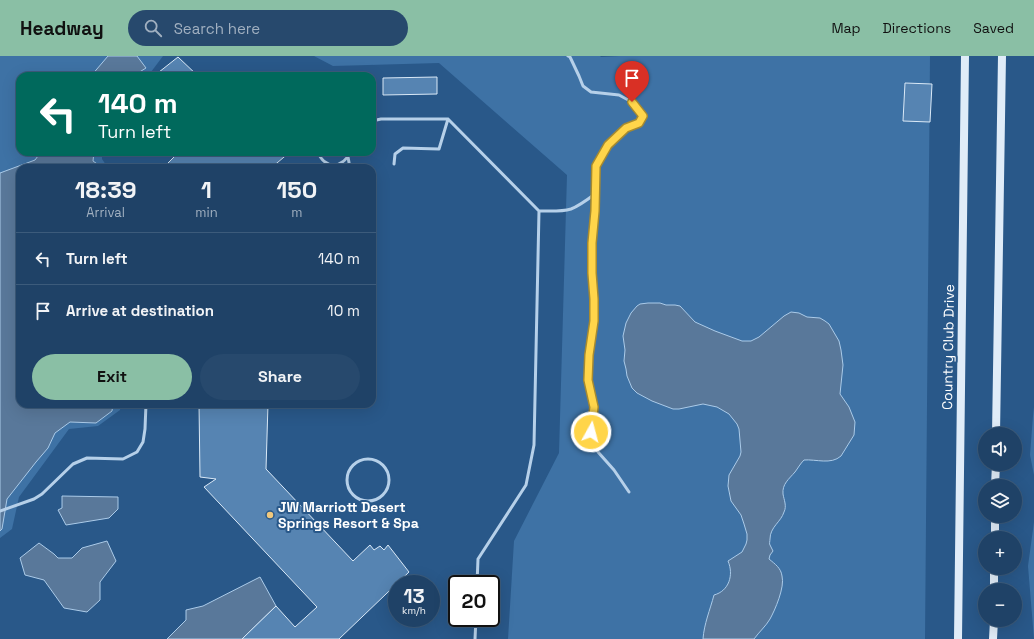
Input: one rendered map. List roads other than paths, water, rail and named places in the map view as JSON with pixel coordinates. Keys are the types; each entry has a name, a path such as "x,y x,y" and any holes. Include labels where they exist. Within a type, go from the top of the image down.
{"main road":[{"name":"Country Club Drive","path":"958,639 965,56"},
{"path":"996,427 1002,56"},
{"path":"993,639 994,627"}],"lane":[{"path":"568,56 570,57 583,86 591,92 619,96 632,102 643,116 639,123 626,128 608,145 596,166 595,211 592,243 594,321 589,355 588,380 594,407 591,432 598,452 614,470 629,492"},
{"path":"376,120 448,119 539,211 570,209 582,204 595,194"},
{"path":"394,164 395,154 403,148 439,149 448,119"},
{"path":"320,156 324,162 328,164"},
{"path":"340,164 348,157"},
{"path":"348,157 349,164"},
{"path":"477,575 478,559 526,485 534,445 539,211"},
{"path":"0,511 34,499 42,494 73,464 87,458 123,459 137,452 143,442 146,408"},
{"path":"368,458 375,460 385,467 389,479 388,486 381,496 374,500 368,501 360,500 354,496 349,490 347,476 349,469 354,464 360,460 368,458"},
{"path":"475,639 476,627"}],"place":[{"name":"JW Marriott Desert Springs Resort & Spa","path":"270,515"}]}
